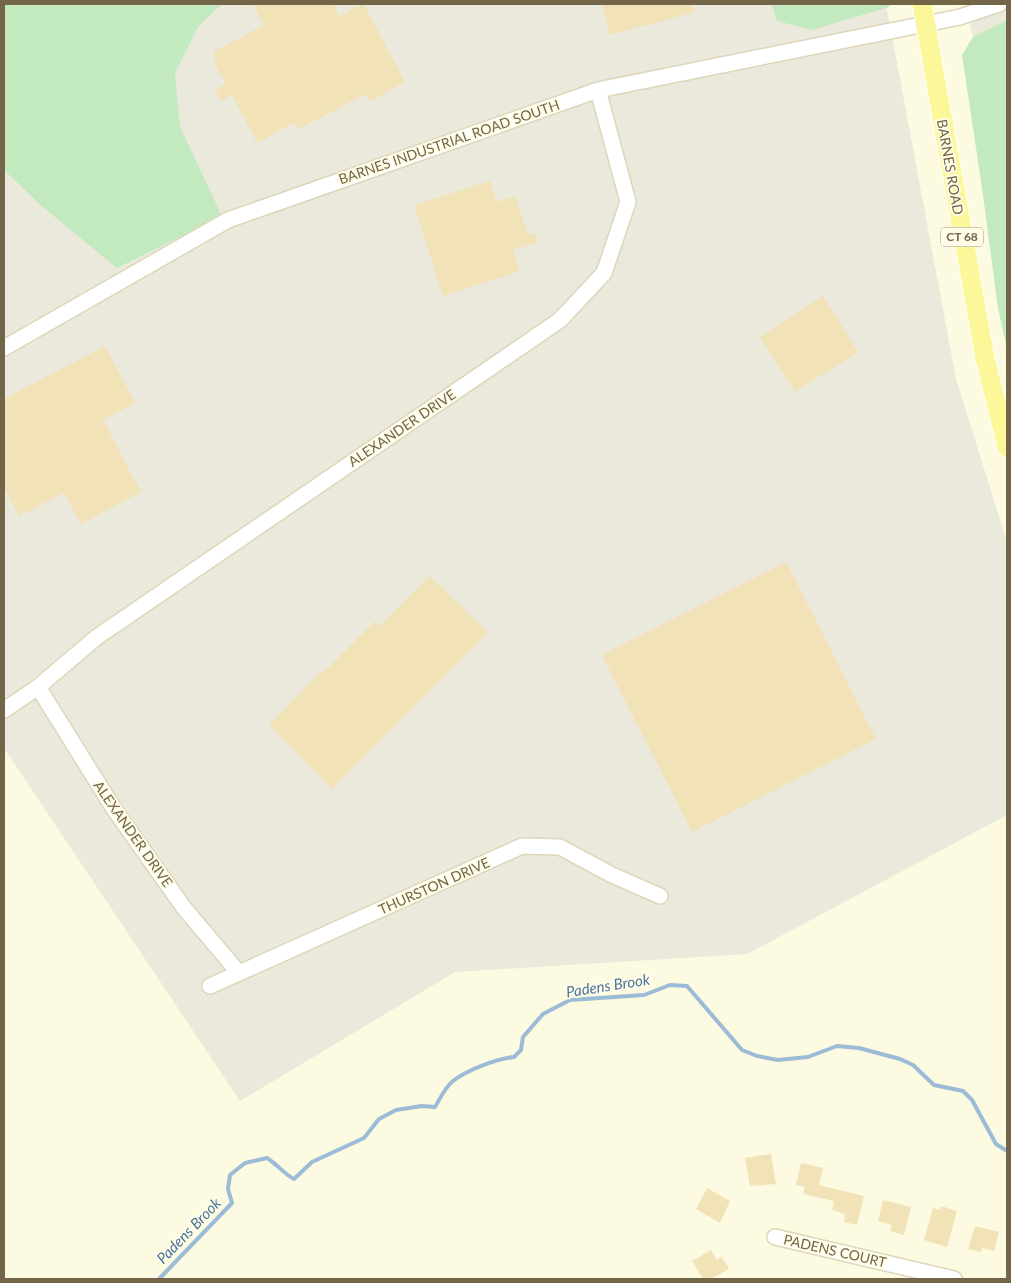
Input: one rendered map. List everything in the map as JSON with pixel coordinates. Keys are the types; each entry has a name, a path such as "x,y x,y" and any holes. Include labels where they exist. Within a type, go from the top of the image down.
{"main road":[{"name":"BARNES ROAD","path":"922,4 985,358 1007,447"}],"street":[{"name":"BARNES INDUSTRIAL ROAD SOUTH","path":"4,348 228,220 598,90 960,17 999,4"},
{"name":"ALEXANDER DRIVE","path":"4,710 38,687 97,637 560,320 604,273 628,202 598,90"},
{"name":"ALEXANDER DRIVE","path":"38,687 114,809 184,908 239,974"},
{"name":"THURSTON DRIVE","path":"210,986 522,846 560,847 612,875 660,896"},
{"name":"PADENS COURT","path":"775,1237 954,1279"}],"shaded area":[{"path":"146,4 886,4 956,379 1007,542 1007,815 747,954 455,972 240,1101 4,748 4,98"},
{"path":"966,4 1007,4 1007,20 973,37"}],"green space":[{"path":"4,4 222,4 198,27 175,73 180,127 222,216 117,268 44,208 4,170"},
{"path":"772,4 891,4 889,7 812,30 777,21"},
{"path":"1007,20 1007,349 998,308 962,55 973,37"}],"building":[{"path":"253,4 333,4 339,16 364,4 405,82 370,101 366,94 298,129 294,123 257,143 232,95 221,101 215,90 226,84 213,61 217,59 213,52 264,25"},
{"path":"602,4 692,4 695,12 610,35"},
{"path":"490,181 497,202 515,196 528,235 535,233 538,242 513,250 520,271 443,296 414,205"},
{"path":"823,296 858,352 795,392 760,337"},
{"path":"105,346 135,403 103,420 141,492 81,524 64,493 19,516 4,487 4,399"},
{"path":"786,562 876,739 692,832 602,655"},
{"path":"430,576 488,633 332,789 269,725 375,621 380,626"},
{"path":"771,1154 776,1184 750,1186 745,1158"},
{"path":"801,1163 823,1168 819,1185 864,1196 857,1225 844,1222 845,1214 832,1210 834,1201 803,1194 805,1187 796,1185"},
{"path":"707,1188 730,1201 720,1223 696,1209"},
{"path":"883,1200 911,1207 904,1235 890,1231 892,1225 878,1221"},
{"path":"941,1206 957,1211 947,1247 924,1240 933,1208 940,1210"},
{"path":"975,1226 999,1232 994,1251 982,1248 981,1252 968,1249"},
{"path":"711,1250 717,1260 722,1257 729,1269 711,1279 703,1279 692,1261"}],"waterway":[{"name":"Padens Brook","path":"159,1279 232,1203 228,1189 230,1175 245,1163 267,1158 294,1179 312,1162 364,1138 379,1119 396,1110 422,1106 435,1107 448,1086 459,1077 482,1066 514,1057 521,1050 523,1037 543,1014 570,1000 644,995 670,985 687,986 742,1050 757,1056 778,1060 808,1057 837,1046 859,1048 900,1059 913,1065 934,1085 963,1091 972,1100 996,1144 1007,1151"}]}
